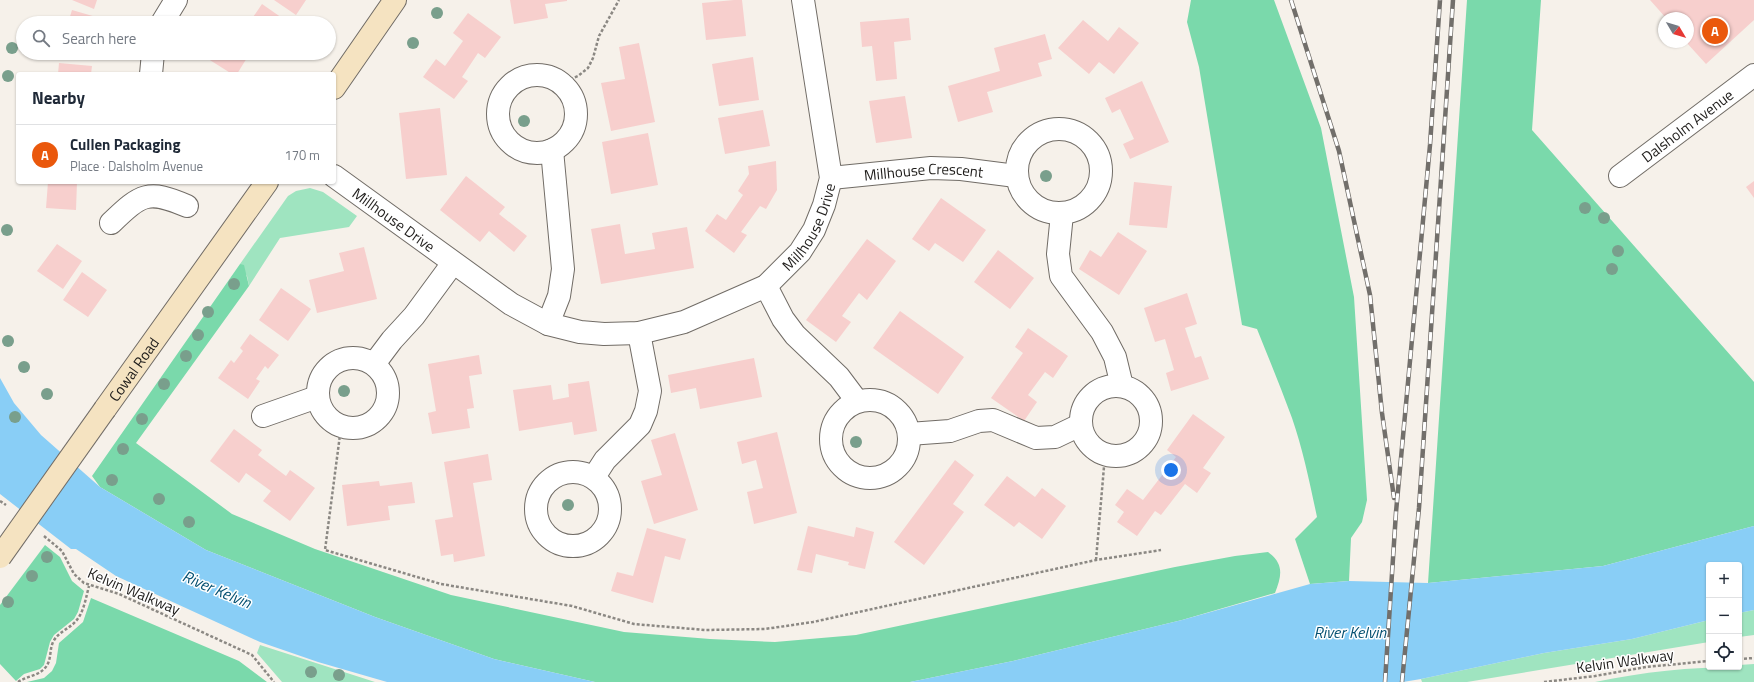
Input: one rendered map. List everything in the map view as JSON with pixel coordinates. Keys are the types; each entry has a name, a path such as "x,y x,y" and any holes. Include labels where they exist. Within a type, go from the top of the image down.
{"street":[{"path":"166,16 176,0"},
{"path":"336,85 395,0"},
{"name":"Millhouse Drive","path":"336,177 511,304 548,324 580,332 639,333 684,322 766,286 800,252 814,230 824,205 831,178 803,0"},
{"path":"151,72 152,60"},
{"name":"Dalsholm Avenue","path":"1620,176 1754,75"},
{"path":"527,76 545,76 561,83 573,99 576,119 568,138 552,150 534,154 517,148 504,136 498,118 500,100 510,85 527,76"},
{"path":"1060,128 1078,133 1092,145 1100,161 1100,180 1093,196 1079,208 1062,214 1046,212 1032,204 1021,192 1016,176 1018,158 1027,142 1042,132 1060,128"},
{"path":"548,324 559,296 563,269 552,150"},
{"name":"Millhouse Crescent","path":"831,178 931,168 960,169 1016,176"},
{"name":"Cowal Road","path":"0,556 266,184"},
{"path":"111,223 135,202 147,189 161,197 187,206"},
{"path":"1062,214 1058,254 1062,276 1102,332 1115,357 1122,386"},
{"path":"374,364 392,340 414,316 453,263"},
{"path":"766,286 783,319 794,336 839,377 857,401"},
{"path":"594,477 605,460 640,425 646,411 650,391 639,333"},
{"path":"359,358 374,364 384,375 388,388 387,403 380,416 369,425 355,429 340,427 329,420 321,410 317,397 319,381 328,367 342,359 359,358"},
{"path":"1122,386 1134,391 1144,399 1150,410 1151,423 1148,436 1141,446 1130,454 1118,457 1105,455 1093,448 1085,438 1080,425 1083,409 1092,395 1106,387 1122,386"},
{"path":"263,416 317,397"},
{"path":"875,400 891,406 904,418 909,434 908,450 900,464 887,474 872,478 856,476 842,467 833,454 830,438 834,422 844,409 857,401 875,400"},
{"path":"909,434 950,431 979,422 993,420 1036,438 1055,437 1080,425"}],"path":[{"path":"561,83 578,76 588,68 594,58 599,36 619,0"},
{"path":"340,427 325,550 441,584 572,606 634,624 705,630 765,629 813,622 1096,560 1161,550"},
{"path":"1096,560 1105,455"},
{"path":"0,500 11,510"},
{"name":"Kelvin Walkway","path":"40,532 62,551 74,574 89,586 119,594 252,655 274,682"},
{"path":"18,682 26,676 40,673 45,668 49,662 53,642 61,632 76,621 81,613 89,586"},
{"path":"1742,659 1754,658"},
{"name":"Kelvin Walkway","path":"1544,682 1595,676 1646,667 1706,662"}],"green space":[{"path":"1191,0 1274,0 1321,128 1354,297 1367,500 1362,522 1351,538 1349,581 1310,584 1295,539 1317,517 1300,442 1292,418 1257,329 1242,325 1199,67 1187,22"},
{"path":"1467,0 1541,0 1532,130 1754,382 1754,526 1603,566 1428,583"},
{"path":"310,188 323,192 357,216 349,227 280,238 249,286 247,276 240,264 288,196 296,191"},
{"path":"240,264 244,265 249,286 136,443 232,514 315,549 451,595 624,632 710,639 775,642 856,635 1175,567 1235,556 1268,552 1277,561 1279,566 1279,581 1275,593 1182,620 1013,661 910,682 595,682 494,659 375,617 206,550 100,487 92,476"},
{"path":"45,545 60,557 72,581 84,591 78,612 74,619 54,635 50,642 44,665 40,669 24,674 16,681 0,664 0,605"},
{"path":"91,598 239,661 267,682 27,682 44,678 52,671 56,663 59,643 83,622"},
{"path":"1754,610 1754,635 1742,637 1742,612"},
{"path":"1706,621 1706,642 1467,682 1422,682 1421,679 1544,653 1632,639"},
{"path":"260,645 375,682 282,682 257,653"},
{"path":"1754,664 1754,682 1595,682 1631,675 1703,668 1706,668 1706,670 1742,670 1742,665"}],"water":[{"name":"River Kelvin","path":"0,378 14,403 41,435 100,487 206,550 375,617 494,659 595,682 387,682 318,662 260,642 116,576 76,549 71,549 0,494"},
{"name":"River Kelvin","path":"1754,526 1754,610 1742,612 1742,562 1706,562 1706,621 1632,639 1544,653 1403,682 910,682 1013,661 1182,620 1310,584 1349,581 1428,583 1603,566"}],"building":[{"path":"72,0 97,0 94,9"},
{"path":"274,0 306,0 296,15"},
{"path":"510,0 567,1 545,4 548,18 514,24"},
{"path":"742,0 746,36 706,40 702,3"},
{"path":"1650,0 1754,0 1754,20 1706,64 1691,48 1694,48 1694,12 1661,12"},
{"path":"262,4 279,16 254,16"},
{"path":"72,10 93,16 70,16"},
{"path":"468,13 501,37 485,58 478,53 462,77 468,81 454,99 423,77 436,59 445,66 463,41 453,33"},
{"path":"909,18 911,40 894,42 897,79 876,81 872,46 862,47 860,22"},
{"path":"1083,20 1108,41 1119,27 1139,43 1114,74 1099,62 1089,74 1058,48"},
{"path":"1045,34 1052,59 1038,63 1042,76 987,92 993,112 958,122 948,86 1000,71 994,48"},
{"path":"639,43 655,122 611,131 601,83 625,79 619,47"},
{"path":"753,57 759,100 719,106 712,64"},
{"path":"210,60 246,60 238,72 229,72"},
{"path":"59,63 92,66 91,72 58,72"},
{"path":"1142,81 1169,142 1130,159 1123,144 1134,139 1120,109 1112,113 1105,98"},
{"path":"905,96 912,138 876,143 869,101"},
{"path":"440,108 447,175 406,179 399,113"},
{"path":"763,110 770,146 725,154 718,118"},
{"path":"648,133 658,185 611,194 602,142"},
{"path":"776,161 777,190 766,209 760,206 741,232 747,235 734,253 705,231 717,214 726,220 743,195 738,191 749,174 748,166"},
{"path":"466,176 505,207 499,214 527,236 514,252 489,231 480,242 440,210"},
{"path":"1754,181 1754,198 1746,187"},
{"path":"1134,182 1172,186 1167,228 1129,225"},
{"path":"48,184 77,184 76,210 46,208"},
{"path":"941,198 986,230 963,262 935,243 929,251 912,239"},
{"path":"620,224 625,254 655,249 652,233 687,227 694,268 601,284 591,229"},
{"path":"1118,232 1147,251 1119,295 1079,269 1090,250 1101,257"},
{"path":"867,239 896,261 867,300 859,293 842,316 851,322 836,342 806,320"},
{"path":"57,244 82,261 63,289 37,271"},
{"path":"364,247 377,299 317,313 309,280 344,271 339,253"},
{"path":"998,250 1034,278 1010,309 974,282"},
{"path":"82,272 107,290 88,317 63,300"},
{"path":"281,288 311,309 288,341 259,320"},
{"path":"1187,293 1197,324 1185,328 1195,358 1201,356 1209,379 1171,391 1166,373 1174,370 1165,339 1155,342 1144,308"},
{"path":"900,311 964,357 938,394 873,348"},
{"path":"1028,328 1068,356 1053,378 1045,372 1028,395 1037,402 1024,421 991,398 1023,353 1015,347"},
{"path":"250,334 279,355 268,369 265,366 256,379 260,381 248,399 218,378 231,360 234,363 243,351 240,348"},
{"path":"479,355 482,374 469,376 474,408 467,409 470,428 432,434 428,413 436,411 428,364"},
{"path":"754,358 762,397 700,409 696,388 671,393 668,375"},
{"path":"589,381 597,431 574,435 572,422 519,431 513,390 551,385 553,400 569,397 568,384"},
{"path":"1193,414 1225,437 1203,468 1211,473 1197,493 1185,484 1161,515 1155,511 1137,536 1117,522 1124,512 1115,505 1127,489 1143,500 1176,457 1167,450"},
{"path":"234,429 262,450 258,455 286,476 290,470 315,488 290,521 263,501 271,491 246,473 239,483 210,461"},
{"path":"777,432 797,513 754,524 747,492 763,488 756,460 742,464 737,442"},
{"path":"675,433 698,510 654,524 641,481 662,475 651,440"},
{"path":"488,454 492,480 473,483 485,556 454,562 453,554 441,556 435,520 453,517 444,462"},
{"path":"955,460 974,475 953,504 964,512 924,565 894,542"},
{"path":"1007,476 1035,497 1042,488 1066,506 1042,539 1019,522 1014,527 984,505"},
{"path":"379,481 380,486 412,482 415,503 388,506 390,520 347,526 342,485"},
{"path":"808,526 854,537 856,527 874,532 865,569 848,565 849,562 816,554 812,573 797,570"},
{"path":"647,528 686,539 680,560 665,556 653,603 611,591 617,572 633,576"}],"railway":[{"path":"1291,0 1339,151 1370,295 1382,413 1394,498"},
{"path":"1385,682 1396,512 1430,145 1440,0"},
{"path":"1402,682 1419,508 1453,0"}],"place":[{"name":"Cullen Packaging","path":"1715,31"}]}
